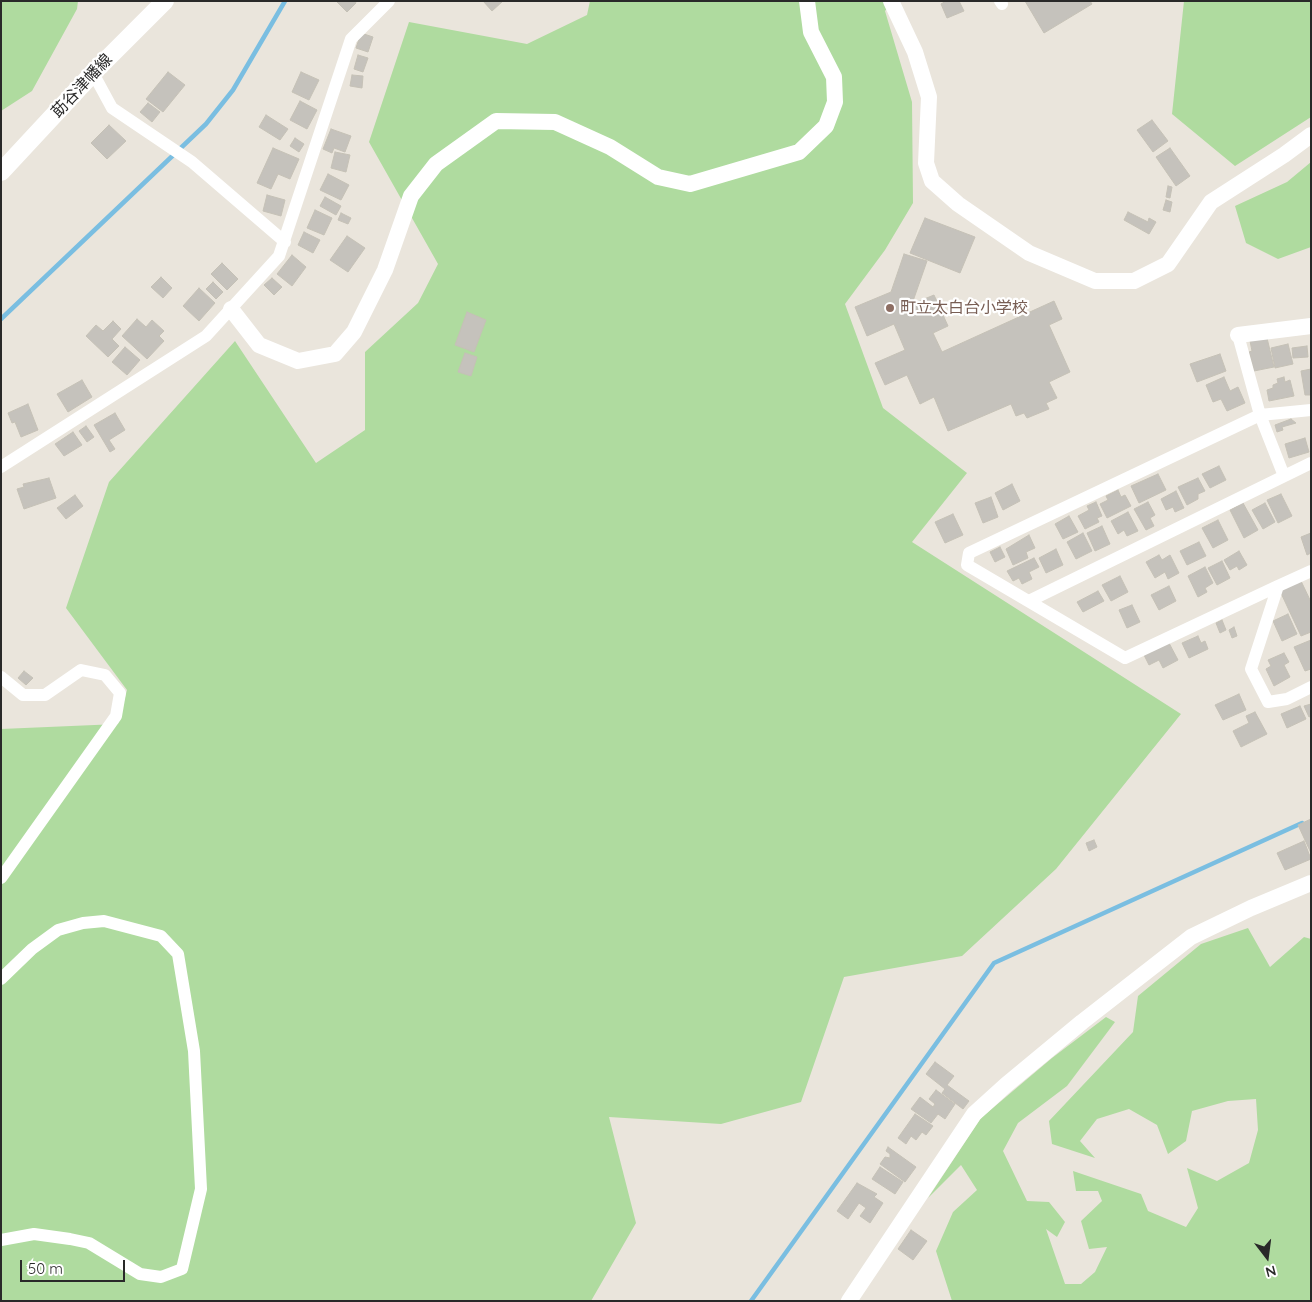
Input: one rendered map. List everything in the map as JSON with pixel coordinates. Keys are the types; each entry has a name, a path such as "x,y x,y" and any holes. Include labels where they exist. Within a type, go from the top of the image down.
{"main road":[{"name":"莇谷津幡線","path":"1,172 165,1"}],"street":[{"path":"1,467 206,336 279,256 351,39 389,1"},
{"path":"231,309 259,345 298,361 335,354 354,332 385,270 411,196 436,164 496,121 555,122 610,147 658,177 690,184 799,152 826,126 834,102 834,78 811,32 807,1"},
{"path":"892,1 915,52 929,97 926,163 932,181 958,204 1029,253 1095,280 1134,281 1168,264 1211,202 1284,155 1311,135"},
{"path":"93,74 112,108 192,162 285,242"},
{"path":"1284,476 1260,415 1238,335 1311,326"},
{"path":"1311,410 1260,415 969,553 967,565 1125,658 1311,571"},
{"path":"1029,601 1311,463"},
{"path":"1278,586 1251,669 1268,702 1287,699 1311,687"},
{"path":"1,677 23,695 45,695 81,670 105,675 120,693 116,716 1,878"},
{"path":"849,1301 974,1114 1006,1085 1082,1022 1191,937 1251,908 1311,883"},
{"path":"1,979 32,949 58,930 83,923 104,921 161,936 178,954 194,1051 200,1190 182,1269 162,1278 140,1274 89,1243 34,1234 1,1240"}],"green space":[{"path":"1,1 78,1 77,9 32,91 1,111"},
{"path":"590,1 893,1 885,11 912,102 913,203 885,250 845,304 883,408 967,473 912,542 1181,714 1056,869 962,956 844,977 801,1102 721,1124 609,1117 636,1223 591,1301 1,1301 1,729 118,724 127,690 66,608 109,482 235,341 316,463 365,430 365,352 418,303 438,264 369,142 409,22 527,44 587,15"},
{"path":"1184,1 1311,1 1311,117 1235,166 1172,114"},
{"path":"1311,162 1311,247 1278,259 1246,243 1235,206 1287,182"},
{"path":"1248,928 1270,967 1304,937 1311,939 1311,1301 952,1301 936,1251 953,1212 977,1190 961,1165 928,1198 981,1118 1052,1058 1106,1017 1115,1022 1067,1086 1018,1123 1003,1151 1027,1201 1049,1202 1065,1222 1057,1237 1046,1229 1065,1284 1081,1284 1095,1272 1107,1247 1089,1249 1081,1221 1102,1201 1098,1191 1076,1191 1073,1171 1141,1194 1148,1211 1186,1227 1198,1208 1187,1168 1217,1181 1249,1163 1258,1130 1256,1099 1228,1101 1192,1111 1186,1141 1168,1154 1157,1125 1129,1109 1097,1119 1080,1141 1095,1158 1052,1144 1049,1121 1133,1032 1138,996 1201,944"}],"building":[{"path":"336,1 355,1 356,3 347,12"},
{"path":"483,1 503,1 492,11"},
{"path":"946,1 959,1 964,11 947,18 941,4"},
{"path":"1025,1 1090,1 1092,4 1044,33"},
{"path":"361,33 373,37 368,52 356,48"},
{"path":"358,55 368,58 363,72 354,69"},
{"path":"168,72 185,85 163,112 146,99"},
{"path":"301,72 319,80 309,100 292,92"},
{"path":"352,75 363,76 362,88 350,86"},
{"path":"300,101 317,110 307,129 290,120"},
{"path":"148,103 160,112 152,122 140,112"},
{"path":"266,115 288,129 280,140 259,127"},
{"path":"1152,120 1168,141 1153,152 1137,130"},
{"path":"109,125 126,141 107,159 91,143"},
{"path":"331,129 351,136 345,152 334,148 332,153 323,149"},
{"path":"295,138 304,144 299,152 290,146"},
{"path":"273,148 299,159 290,179 278,174 271,189 257,183"},
{"path":"1170,148 1190,176 1176,186 1156,157"},
{"path":"335,152 350,155 346,172 331,168"},
{"path":"328,174 349,185 341,200 320,190"},
{"path":"1168,186 1172,187 1170,198 1166,197"},
{"path":"267,195 285,200 281,216 263,211"},
{"path":"325,197 341,206 336,215 320,206"},
{"path":"1166,200 1172,202 1170,212 1163,210"},
{"path":"315,210 332,218 324,235 307,228"},
{"path":"1128,212 1148,222 1149,218 1156,222 1149,234 1124,220"},
{"path":"341,213 351,218 348,224 338,220"},
{"path":"925,218 975,237 960,273 910,253"},
{"path":"304,232 320,240 313,253 298,245"},
{"path":"347,236 365,248 348,272 330,260"},
{"path":"904,254 927,261 912,304 934,295 948,326 933,333 942,352 1054,301 1062,319 1049,325 1070,372 1049,382 1057,398 1046,403 1049,409 1027,418 1024,413 1016,416 1011,404 948,431 934,397 920,404 907,375 885,385 875,363 905,350 894,324 867,336 855,307 891,292"},
{"path":"292,255 306,267 292,286 277,274"},
{"path":"222,263 238,279 227,290 211,274"},
{"path":"161,277 172,288 163,298 151,287"},
{"path":"272,278 282,287 274,295 264,285"},
{"path":"213,282 223,292 216,299 206,289"},
{"path":"199,288 215,303 199,321 183,306"},
{"path":"467,312 486,320 474,352 455,345"},
{"path":"137,319 146,327 152,320 164,331 159,336 164,341 147,359 122,336"},
{"path":"113,321 121,329 112,339 119,346 108,357 86,336 96,325 103,331"},
{"path":"1267,338 1274,367 1254,371 1249,352 1252,351 1250,341"},
{"path":"1288,344 1293,364 1275,368 1271,348"},
{"path":"1307,346 1308,357 1293,358 1292,348"},
{"path":"125,347 140,360 127,375 112,362"},
{"path":"465,353 477,357 471,376 458,372"},
{"path":"1220,354 1226,371 1197,382 1190,364"},
{"path":"1311,369 1311,395 1305,395 1301,371"},
{"path":"1224,377 1230,391 1238,387 1245,403 1227,411 1221,399 1213,402 1206,385"},
{"path":"1284,377 1285,382 1290,380 1294,396 1269,401 1267,390 1273,388 1273,385 1278,383 1277,379"},
{"path":"82,380 92,397 68,412 57,394"},
{"path":"28,404 38,430 21,437 15,422 12,423 8,413"},
{"path":"115,413 125,430 109,440 115,449 110,452 94,425"},
{"path":"1291,419 1296,423 1282,427 1283,430 1277,432 1275,425"},
{"path":"86,426 94,437 87,442 79,431"},
{"path":"73,432 82,445 64,456 55,444"},
{"path":"1305,438 1309,452 1289,458 1285,444"},
{"path":"1219,466 1226,480 1210,488 1202,474"},
{"path":"1158,474 1166,490 1139,503 1131,486"},
{"path":"49,478 56,498 24,509 17,489 24,487 23,484"},
{"path":"1198,478 1205,491 1198,494 1198,499 1187,505 1178,487"},
{"path":"1012,484 1020,501 1003,510 995,493"},
{"path":"1118,490 1121,497 1125,495 1131,506 1107,518 1100,504 1108,500 1106,496"},
{"path":"1176,491 1184,508 1175,512 1173,507 1166,510 1161,499"},
{"path":"1281,494 1292,516 1278,523 1267,500"},
{"path":"75,495 83,506 66,519 57,508"},
{"path":"991,497 998,517 983,523 975,503"},
{"path":"1096,502 1102,516 1097,518 1099,522 1085,529 1078,516 1089,510 1087,506"},
{"path":"1148,502 1155,515 1150,518 1154,526 1146,530 1134,509"},
{"path":"1243,503 1258,530 1244,538 1230,510"},
{"path":"1265,503 1275,522 1263,529 1252,510"},
{"path":"1128,512 1138,531 1127,536 1124,530 1118,534 1111,521"},
{"path":"953,514 963,535 945,543 935,522"},
{"path":"1069,516 1078,532 1063,539 1055,524"},
{"path":"1218,520 1228,540 1213,548 1202,528"},
{"path":"1102,526 1110,544 1095,551 1087,533"},
{"path":"1083,533 1092,551 1076,559 1067,542"},
{"path":"1311,533 1311,553 1307,555 1301,537"},
{"path":"1029,535 1035,548 1026,552 1028,558 1013,565 1006,549"},
{"path":"1199,542 1206,556 1187,565 1180,551"},
{"path":"1000,547 1005,557 995,562 990,552"},
{"path":"1056,549 1063,565 1046,573 1039,558"},
{"path":"1239,551 1247,565 1239,570 1237,566 1230,570 1224,560"},
{"path":"1159,555 1162,560 1170,555 1179,573 1168,579 1165,572 1155,578 1146,562"},
{"path":"1034,558 1039,567 1029,572 1032,579 1022,584 1019,578 1013,581 1007,571"},
{"path":"1222,561 1230,578 1217,585 1208,568"},
{"path":"1205,567 1213,583 1205,588 1207,592 1198,597 1188,576"},
{"path":"1120,576 1128,592 1111,601 1102,585"},
{"path":"1301,581 1311,602 1311,632 1301,636 1280,591"},
{"path":"1169,586 1176,601 1159,610 1151,595"},
{"path":"1098,591 1104,601 1083,612 1077,602"},
{"path":"1132,605 1140,622 1127,628 1119,610"},
{"path":"1288,614 1297,634 1282,641 1273,621"},
{"path":"1222,620 1226,630 1220,633 1216,623"},
{"path":"1234,627 1237,636 1232,638 1229,630"},
{"path":"1198,636 1201,643 1205,641 1208,649 1189,658 1182,643"},
{"path":"1311,640 1311,669 1305,671 1294,647"},
{"path":"1169,643 1178,660 1163,668 1159,660 1149,665 1144,655"},
{"path":"1284,653 1289,662 1284,665 1290,677 1274,686 1266,669 1271,666 1268,660"},
{"path":"24,671 33,678 26,685 18,678"},
{"path":"1239,694 1246,710 1223,720 1215,705"},
{"path":"1311,704 1311,716 1309,717 1304,706"},
{"path":"1300,706 1306,719 1287,728 1281,714"},
{"path":"1255,712 1267,734 1241,747 1233,731 1249,723 1246,716"},
{"path":"1311,819 1311,853 1298,825"},
{"path":"1094,840 1097,847 1089,851 1086,843"},
{"path":"1304,841 1311,859 1285,870 1277,853"},
{"path":"935,1062 954,1076 947,1085 969,1101 963,1109 942,1093 945,1089 926,1074"},
{"path":"936,1090 955,1104 945,1119 938,1114 931,1123 911,1109 920,1097 933,1107 935,1104 929,1099"},
{"path":"915,1114 933,1126 926,1135 922,1132 916,1140 911,1136 906,1144 898,1138"},
{"path":"888,1147 916,1167 905,1182 880,1164 885,1157 890,1158 890,1154 886,1151"},
{"path":"880,1167 903,1182 895,1194 872,1179"},
{"path":"857,1183 877,1194 874,1197 883,1203 870,1223 860,1216 866,1208 859,1203 848,1219 837,1211"},
{"path":"911,1230 927,1241 913,1260 898,1249"}],"waterway":[{"path":"1,319 206,124 233,90 285,1"},
{"path":"751,1301 994,963 1302,823"}],"place":[{"name":"町立太白台小学校","path":"890,308"}]}
